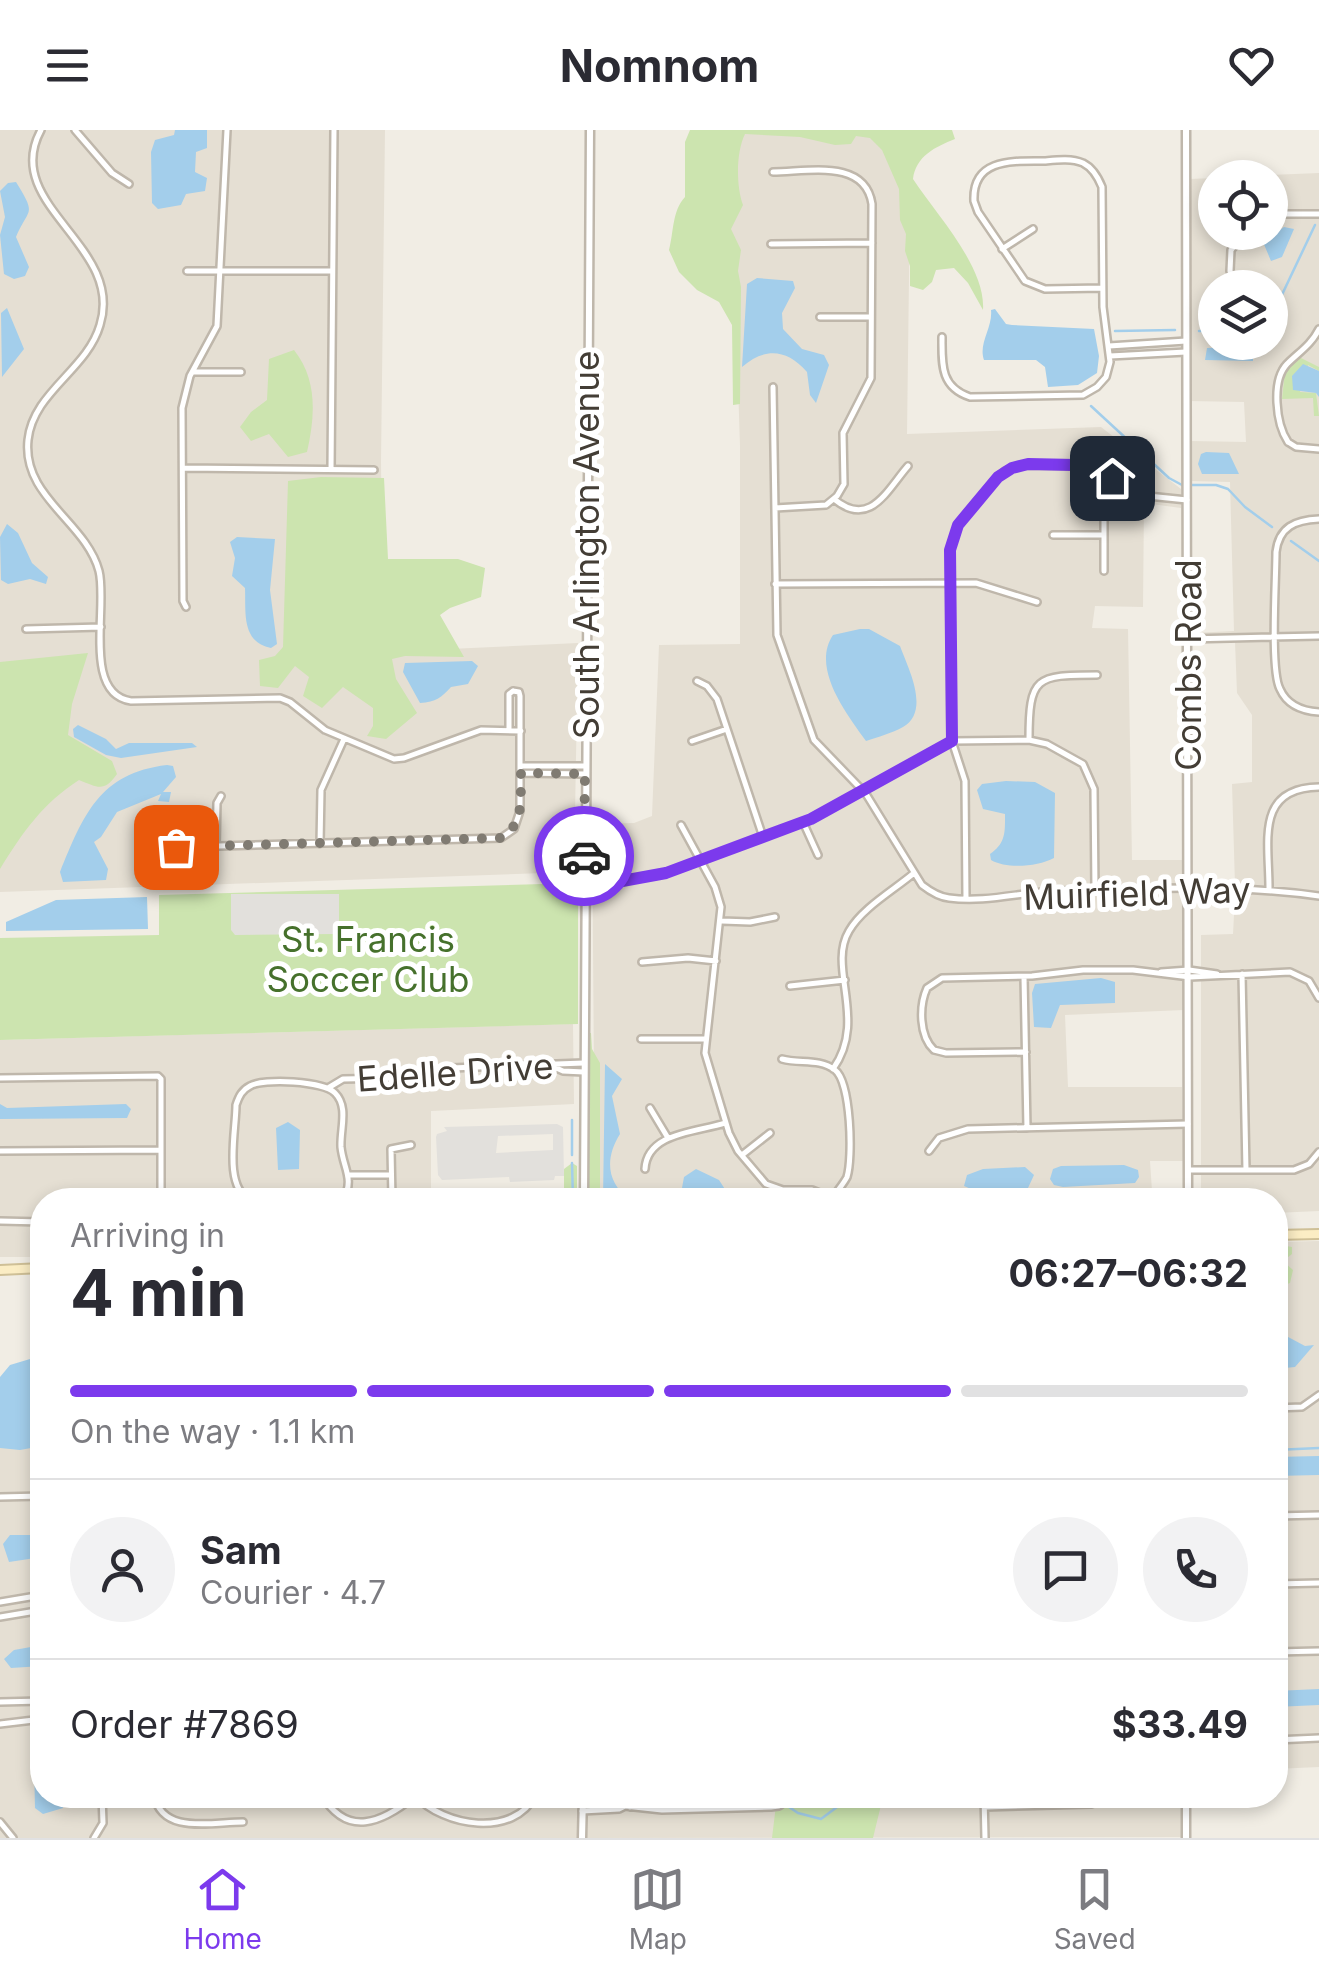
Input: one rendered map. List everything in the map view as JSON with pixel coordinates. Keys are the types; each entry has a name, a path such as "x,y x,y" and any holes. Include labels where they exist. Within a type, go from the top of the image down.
{"main road":[{"path":"1288,1235 1319,1234"},
{"path":"0,1270 30,1269"}],"street":[{"path":"41,130 28,156 31,185 93,267 102,287 103,311 92,344 36,414 29,433 28,454 37,485 96,562 102,587 101,664 108,688 123,700 280,698 325,730 394,759 481,730 521,730"},
{"path":"75,130 112,172 129,184"},
{"path":"186,607 182,408 192,372 217,326 227,130"},
{"path":"331,470 334,130"},
{"name":"South Arlington Avenue","path":"584,1188 590,130"},
{"name":"Combs Road","path":"1187,130 1188,1188"},
{"path":"942,336 944,378 963,395 1082,394 1103,381 1110,366 1102,288 1102,187 1090,168 1070,160 1006,161 988,167 976,182 974,200 1020,277 1034,286 1102,288"},
{"path":"773,172 840,171 857,177 872,199 870,384 843,433 845,479 834,499 812,508 775,508"},
{"path":"1288,214 1319,214"},
{"path":"1002,249 1033,229"},
{"path":"770,244 872,243"},
{"path":"186,271 332,271"},
{"path":"820,317 872,317"},
{"path":"1319,329 1308,346 1286,365 1279,380 1279,423 1285,445 1319,449"},
{"path":"1108,346 1186,341"},
{"path":"1110,356 1186,352"},
{"path":"192,372 241,372"},
{"path":"773,387 776,631 812,736 820,750 863,791 914,873 849,930 843,951 848,1041 833,1069"},
{"path":"966,898 965,781 952,741 950,545 955,530 998,477 1016,466 1075,465 1154,498 1187,496"},
{"path":"834,499 851,509 871,508 908,466"},
{"path":"183,468 374,470"},
{"path":"1104,571 1104,500 1112,478"},
{"path":"1319,519 1291,524 1278,538 1276,552 1276,677 1281,692 1299,708 1319,712"},
{"path":"1053,535 1104,535"},
{"path":"775,584 988,585 1037,602"},
{"path":"26,629 101,627"},
{"path":"1188,638 1319,636"},
{"path":"1030,740 1030,702 1040,682 1059,675 1097,675"},
{"path":"697,681 715,696 763,837"},
{"path":"145,848 501,838 514,830 520,811 519,692 509,694 509,728"},
{"path":"692,741 726,729"},
{"path":"320,844 321,790 344,739"},
{"path":"584,888 646,878 803,822 952,741 1030,740 1062,750 1080,761 1091,776 1094,890"},
{"path":"521,770 585,770"},
{"path":"1269,888 1272,810 1289,792 1319,787"},
{"path":"216,846 217,803 221,796"},
{"path":"803,822 818,855"},
{"path":"681,825 719,898 722,921 706,1039 707,1068 742,1155 772,1188"},
{"name":"Muirfield Way","path":"914,873 929,891 954,899 1094,890 1269,888 1319,896"},
{"path":"584,874 619,881"},
{"path":"722,921 750,922 775,917"},
{"path":"642,962 716,960"},
{"path":"1026,1052 946,1054 929,1046 924,1034 923,1000 931,984 942,978 1024,977 1083,970 1294,973 1317,987 1319,998"},
{"path":"1242,974 1246,1170"},
{"path":"1024,977 1028,1128"},
{"path":"790,986 845,980"},
{"path":"641,1039 706,1039"},
{"path":"782,1060 818,1063 841,1076 846,1088 849,1163 840,1188"},
{"name":"Edelle Drive","path":"237,1188 234,1180 239,1096 253,1084 328,1088 343,1080 396,1078 451,1068 584,1068"},
{"path":"0,1078 154,1074 160,1080 161,1188"},
{"path":"328,1088 340,1102 341,1145 350,1176 349,1188"},
{"path":"650,1108 668,1138"},
{"path":"645,1169 646,1158 668,1138 726,1123"},
{"path":"929,1150 939,1138 968,1129 1188,1124"},
{"path":"742,1155 770,1133"},
{"path":"392,1188 391,1149 411,1145"},
{"path":"0,1151 160,1150"},
{"path":"1188,1170 1294,1170 1311,1162 1319,1152"},
{"path":"350,1176 391,1175"},
{"path":"0,1220 30,1221"},
{"path":"1288,1408 1302,1407 1319,1395"},
{"path":"0,1497 30,1496"},
{"path":"1288,1516 1319,1515"},
{"path":"1288,1584 1319,1584"},
{"path":"0,1602 30,1597"},
{"path":"0,1617 30,1612"},
{"path":"1288,1652 1319,1651"},
{"path":"0,1702 30,1701"},
{"path":"0,1724 30,1721"},
{"path":"1288,1739 1319,1738"},
{"path":"94,1838 103,1824 102,1808"},
{"path":"160,1808 163,1816 180,1823 242,1822"},
{"path":"331,1808 339,1820 361,1827 381,1823 400,1808"},
{"path":"431,1808 444,1818 475,1824 512,1820 528,1808"},
{"path":"582,1808 582,1838"},
{"path":"644,1808 697,1808"},
{"path":"985,1838 986,1808"},
{"path":"1186,1808 1186,1838"},
{"path":"1,1826 13,1838"}],"shaded area":[{"path":"0,130 385,130 383,652 578,643 574,872 0,892"},
{"path":"878,130 910,199 907,434 1101,427 1181,489 1181,508 1144,503 1143,607 1095,606 1092,628 1128,629 1132,860 1182,860 1184,1010 1065,1015 1068,1087 1182,1087 1184,1161 1150,1161 1152,1188 595,1188 592,824 634,823 652,816 659,645 740,644 736,321 725,247 730,131"},
{"path":"1319,173 1319,1211 1288,1212 1288,1188 1201,1188 1201,935 1233,934 1235,896 1192,895 1192,885 1235,885 1232,784 1252,782 1252,715 1237,693 1235,642 1193,643 1193,633 1234,631 1230,482 1190,481 1190,441 1246,442 1244,402 1188,401 1189,179 1198,179 1198,250 1288,250 1288,174"},
{"path":"231,894 339,894 339,930 334,930 334,934 235,935 231,930"},
{"path":"573,1024 574,1104 431,1111 431,1188 30,1188 30,1257 0,1257 0,1040"},
{"path":"557,1124 563,1127 564,1176 510,1182 509,1177 442,1180 438,1175 436,1137 447,1131 444,1127","holes":["553,1134 553,1150 496,1153 498,1136"]},
{"path":"1319,1241 1319,1767 1288,1768 1288,1242"},
{"path":"30,1402 30,1808 577,1808 577,1838 0,1838 0,1403"},
{"path":"582,1808 1182,1808 1182,1837 582,1838"}],"green space":[{"path":"690,130 952,130 955,139 922,158 913,179 968,259 982,293 983,310 954,268 936,270 932,282 923,290 910,286 899,189 882,150 870,138 856,136 851,144 835,145 800,137 745,134 738,169 743,205 731,229 741,250 740,404 733,405 732,325 719,302 697,290 679,272 669,250 676,215 685,197 685,142"},
{"path":"294,350 311,386 313,412 307,452 288,457 269,434 251,441 240,427 267,400 269,359"},
{"path":"1299,357 1319,367 1319,371 1308,365 1300,392 1316,393 1319,416 1314,416 1313,398 1282,399 1285,371"},
{"path":"384,478 388,559 458,559 485,568 481,597 440,615 464,657 392,659 396,679 417,713 386,739 367,736 373,726 373,708 343,687 322,708 303,696 309,677 295,666 278,688 260,686 259,660 275,656 283,647 288,481"},
{"path":"88,653 72,704 68,735 112,761 117,774 105,786 79,780 66,789 34,820 0,869 0,662"},
{"name":"St. Francis Soccer Club","path":"578,883 578,1024 0,1040 0,938 159,935 159,895"},
{"path":"586,1033 591,1033 592,1049 600,1063 600,1188 588,1188"},
{"path":"572,1163 577,1166 577,1188 564,1188 564,1169"},
{"path":"776,1808 880,1808 873,1838 772,1838"}],"water":[{"path":"175,130 207,130 207,148 196,152 195,172 207,178 205,191 186,194 181,205 158,209 152,203 151,152 155,140 174,135"},
{"path":"16,182 29,206 16,237 29,267 25,276 14,279 4,274 0,235 5,217 0,191 8,183"},
{"path":"1266,250 1285,250 1282,257 1271,261"},
{"path":"757,278 793,281 795,288 782,313 783,329 802,349 824,355 829,365 816,403 810,395 807,372 791,358 767,354 742,367 747,284"},
{"path":"7,308 24,349 2,377 1,313"},
{"path":"995,309 1006,324 1094,329 1099,356 1097,373 1078,385 1048,387 1045,367 1036,360 984,360 984,342 991,310"},
{"path":"1303,364 1319,371 1319,397 1316,393 1293,390 1292,376"},
{"path":"1229,453 1239,474 1202,474 1198,464 1201,454"},
{"path":"7,524 18,533 32,563 48,577 46,584 30,579 8,584 1,580 0,537"},
{"path":"237,537 275,539 270,590 277,644 271,648 254,639 247,625 245,588 232,576 235,558 230,542"},
{"path":"869,629 900,646 916,700 911,720 903,727 866,741 834,690 826,662 833,635"},
{"path":"472,661 478,666 468,684 451,687 438,698 420,703 403,672 405,663"},
{"path":"78,725 106,739 116,749 129,743 192,743 197,747 121,758 106,755 74,737 73,729"},
{"path":"173,766 176,777 163,792 171,792 169,802 158,801 161,794 117,812 94,842 108,869 106,880 63,882 60,872 97,800 125,777"},
{"path":"1035,782 1055,793 1054,858 1022,866 991,860 990,854 1004,837 1005,814 983,809 977,790 982,784"},
{"path":"147,897 148,929 6,931 6,922 56,900"},
{"path":"1101,978 1115,982 1115,1003 1060,1005 1051,1028 1034,1027 1035,984"},
{"path":"605,1064 622,1079 612,1096 620,1134 610,1169 618,1188 603,1188"},
{"path":"0,1104 7,1108 126,1104 131,1109 127,1118 0,1119"},
{"path":"288,1122 300,1130 299,1169 278,1170 276,1128"},
{"path":"1124,1165 1138,1170 1135,1183 1063,1187 1054,1185 1050,1179 1053,1169 1061,1166"},
{"path":"1025,1167 1034,1175 1028,1188 964,1186 967,1175 983,1169"},
{"path":"696,1169 719,1180 724,1188 682,1188 684,1177"},
{"path":"1288,1337 1305,1346 1314,1345 1295,1367 1288,1368"},
{"path":"30,1359 30,1448 20,1450 0,1448 0,1377 10,1365"},
{"path":"1319,1456 1319,1475 1288,1476 1288,1457"},
{"path":"10,1535 30,1535 30,1559 9,1562 3,1544"},
{"path":"30,1647 30,1667 11,1668 4,1659 14,1650"},
{"path":"1319,1689 1319,1705 1288,1706 1288,1690"},
{"path":"35,1808 63,1808 43,1814"}],"waterway":[{"path":"1288,282 1315,225"},
{"path":"1115,331 1175,330"},
{"path":"1091,406 1169,478 1182,485 1228,489 1272,527"},
{"path":"1291,541 1319,561"},
{"path":"572,1120 572,1155"},
{"path":"572,1163 573,1188"},
{"path":"1288,1449 1319,1448"},
{"path":"790,1808 821,1819 836,1808"}],"way so far":[{"path":"176,847 501,838 516,826 521,773 585,774 584,856"}],"route":[{"path":"584,856 584,888 666,873 816,817 952,741 950,550 958,525 998,477 1016,466 1084,466 1112,478"}]}
